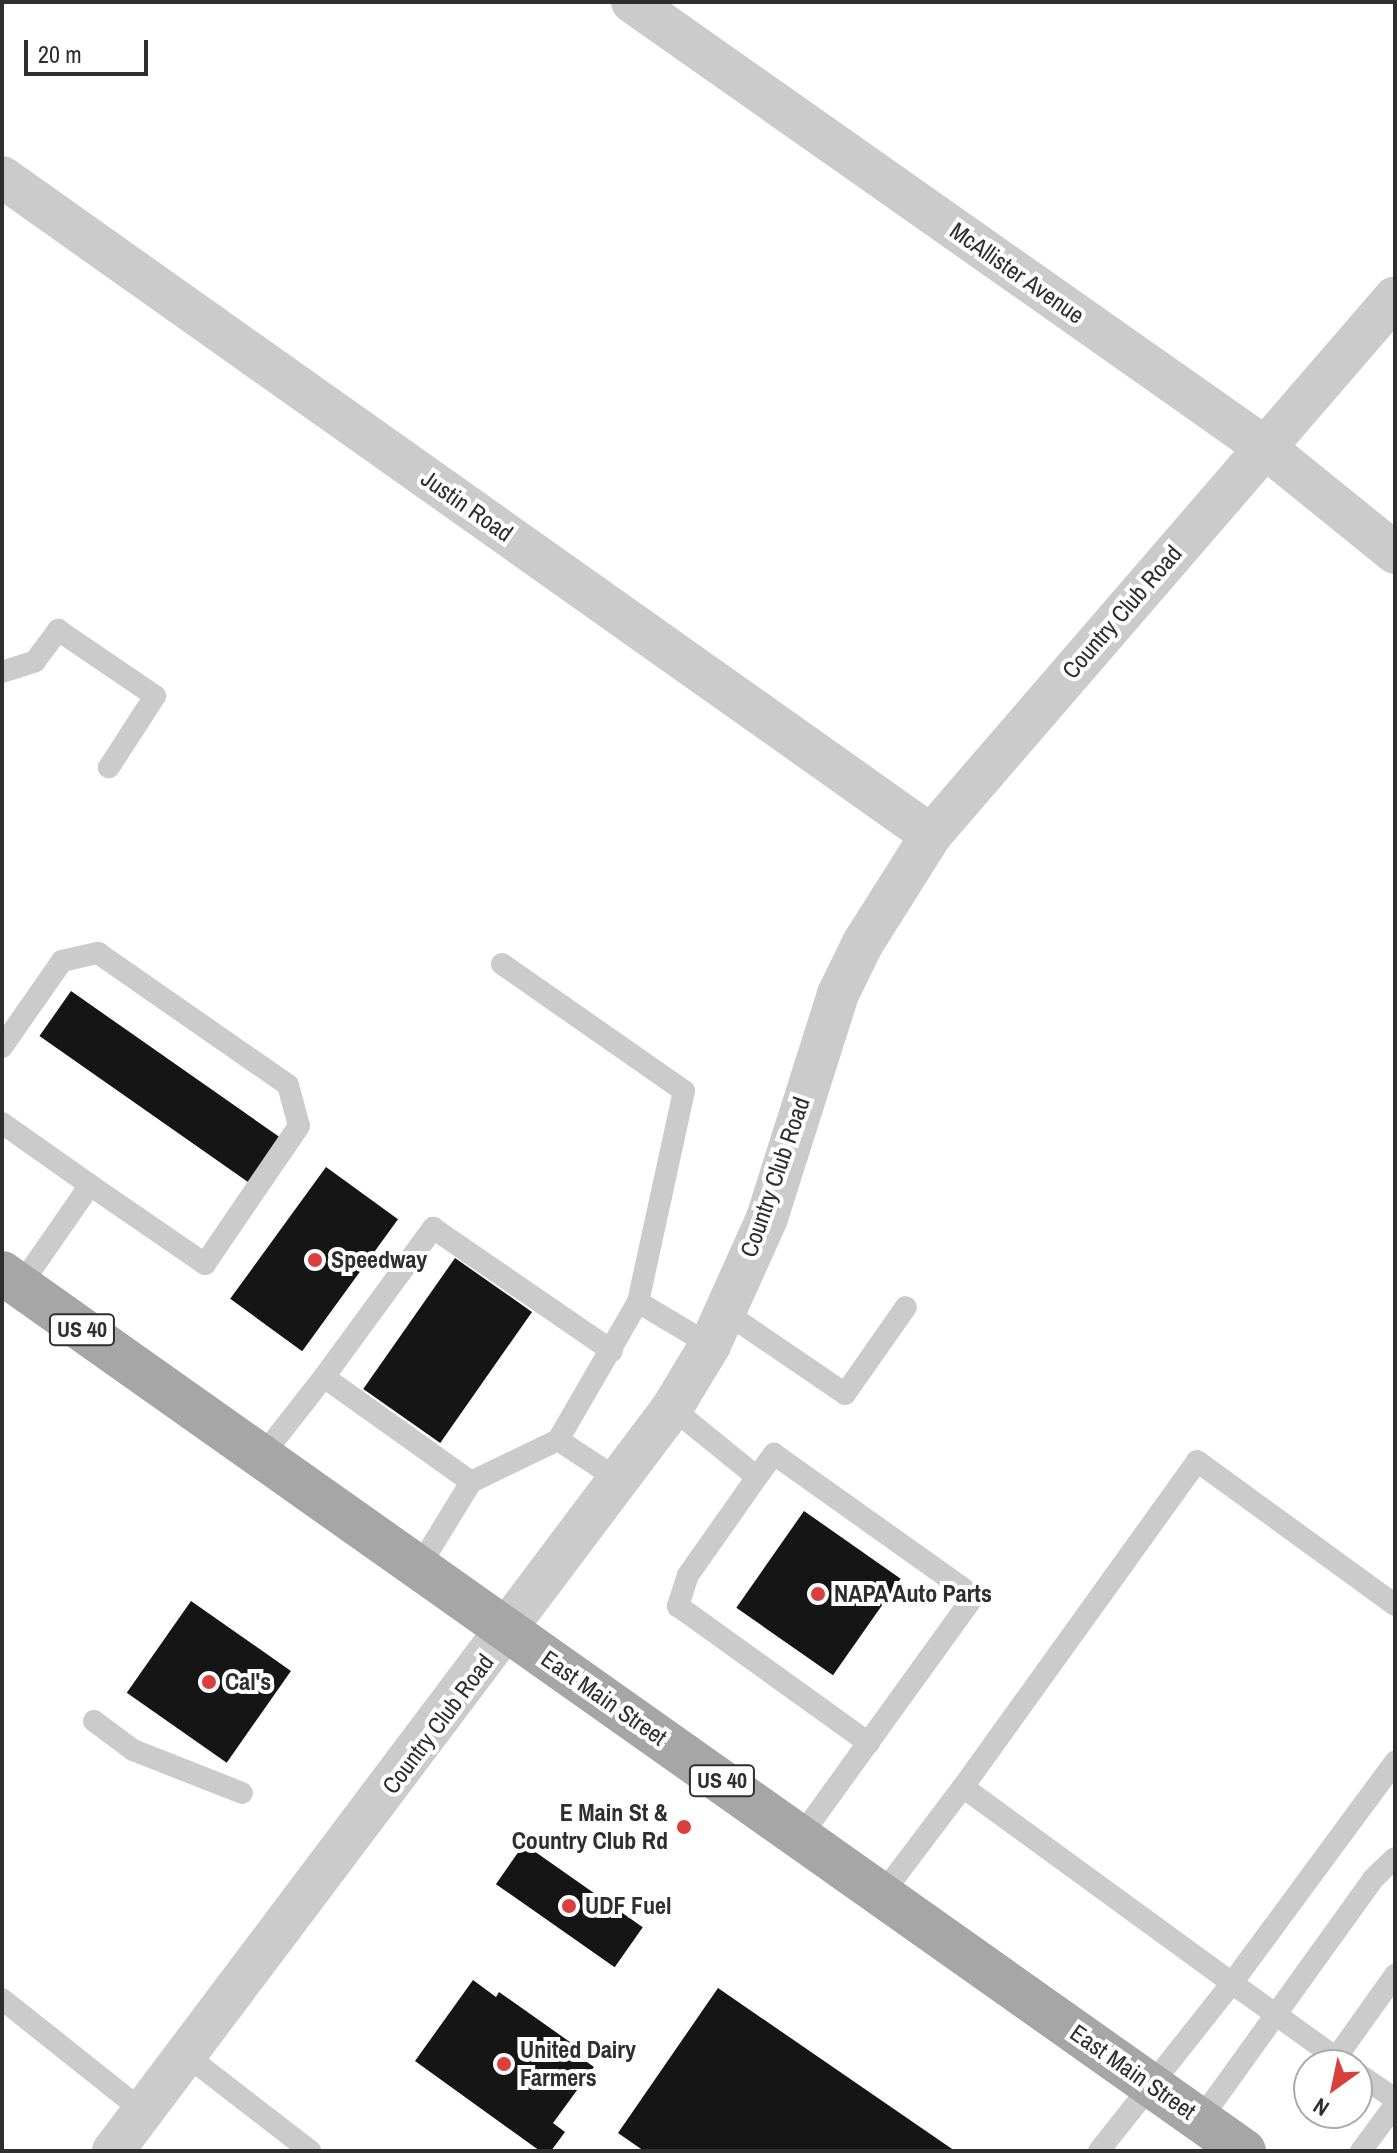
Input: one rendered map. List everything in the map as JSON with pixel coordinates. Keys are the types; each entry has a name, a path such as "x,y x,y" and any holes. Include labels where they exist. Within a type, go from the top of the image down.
{"main road":[{"name":"East Main Street","path":"11,1280 1244,2151"}],"street":[{"name":"McAllister Avenue","path":"632,2 1263,446 1395,553"},
{"name":"Justin Road","path":"2,177 931,835"},
{"name":"Country Club Road","path":"113,2151 509,1631 672,1408 717,1329 767,1218 838,994 892,893 931,835 1263,446 1395,297"}],"lane":[{"path":"2,672 35,661 58,630 155,696 109,767"},
{"path":"2,1047 62,961 98,953 288,1085 299,1126 205,1264 2,1123"},
{"path":"419,1567 471,1482 558,1440 612,1351 638,1302 684,1091 502,964"},
{"path":"11,1280 90,1185"},
{"path":"262,1456 433,1228 612,1351"},
{"path":"638,1302 717,1329 845,1394 906,1307"},
{"path":"324,1377 471,1482"},
{"path":"672,1408 757,1477"},
{"path":"558,1440 621,1481"},
{"path":"800,1837 869,1743 974,1596 774,1454 688,1575 678,1606 869,1743"},
{"path":"882,1894 963,1787 1197,1461 1395,1605"},
{"path":"94,1721 133,1750 242,1793"},
{"path":"1099,2151 1232,1983 1395,1762"},
{"path":"963,1787 1323,2049"},
{"path":"1200,2120 1373,1879 1395,1858"},
{"path":"1349,2049 1395,1975"},
{"path":"2,1999 143,2111"},
{"path":"186,2055 310,2151"},
{"path":"1361,2151 1395,2102 1373,2085"}],"building":[{"path":"71,991 280,1137 248,1182 39,1036"},
{"name":"Speedway","path":"326,1167 398,1219 302,1351 230,1299"},
{"name":"Speedway","path":"455,1258 532,1312 440,1443 363,1389"},
{"name":"NAPA Auto Parts","path":"804,1511 901,1579 833,1675 736,1608"},
{"name":"Cal's","path":"191,1601 291,1671 227,1763 127,1693"},
{"name":"UDF Fuel","path":"524,1844 643,1927 615,1967 496,1884"},
{"name":"United Dairy Farmers","path":"473,1980 496,1997 499,1992 577,2047 573,2052 594,2067 553,2123 565,2132 551,2151 540,2151 415,2061"},
{"path":"718,1988 955,2151 644,2151 618,2133"}],"place":[{"name":"Speedway","path":"315,1260"},
{"name":"NAPA Auto Parts","path":"818,1594"},
{"name":"Cal's","path":"209,1682"},
{"name":"E Main St & Country Club Rd","path":"684,1827"},
{"name":"UDF Fuel","path":"569,1906"},
{"name":"United Dairy Farmers","path":"504,2064"}]}
